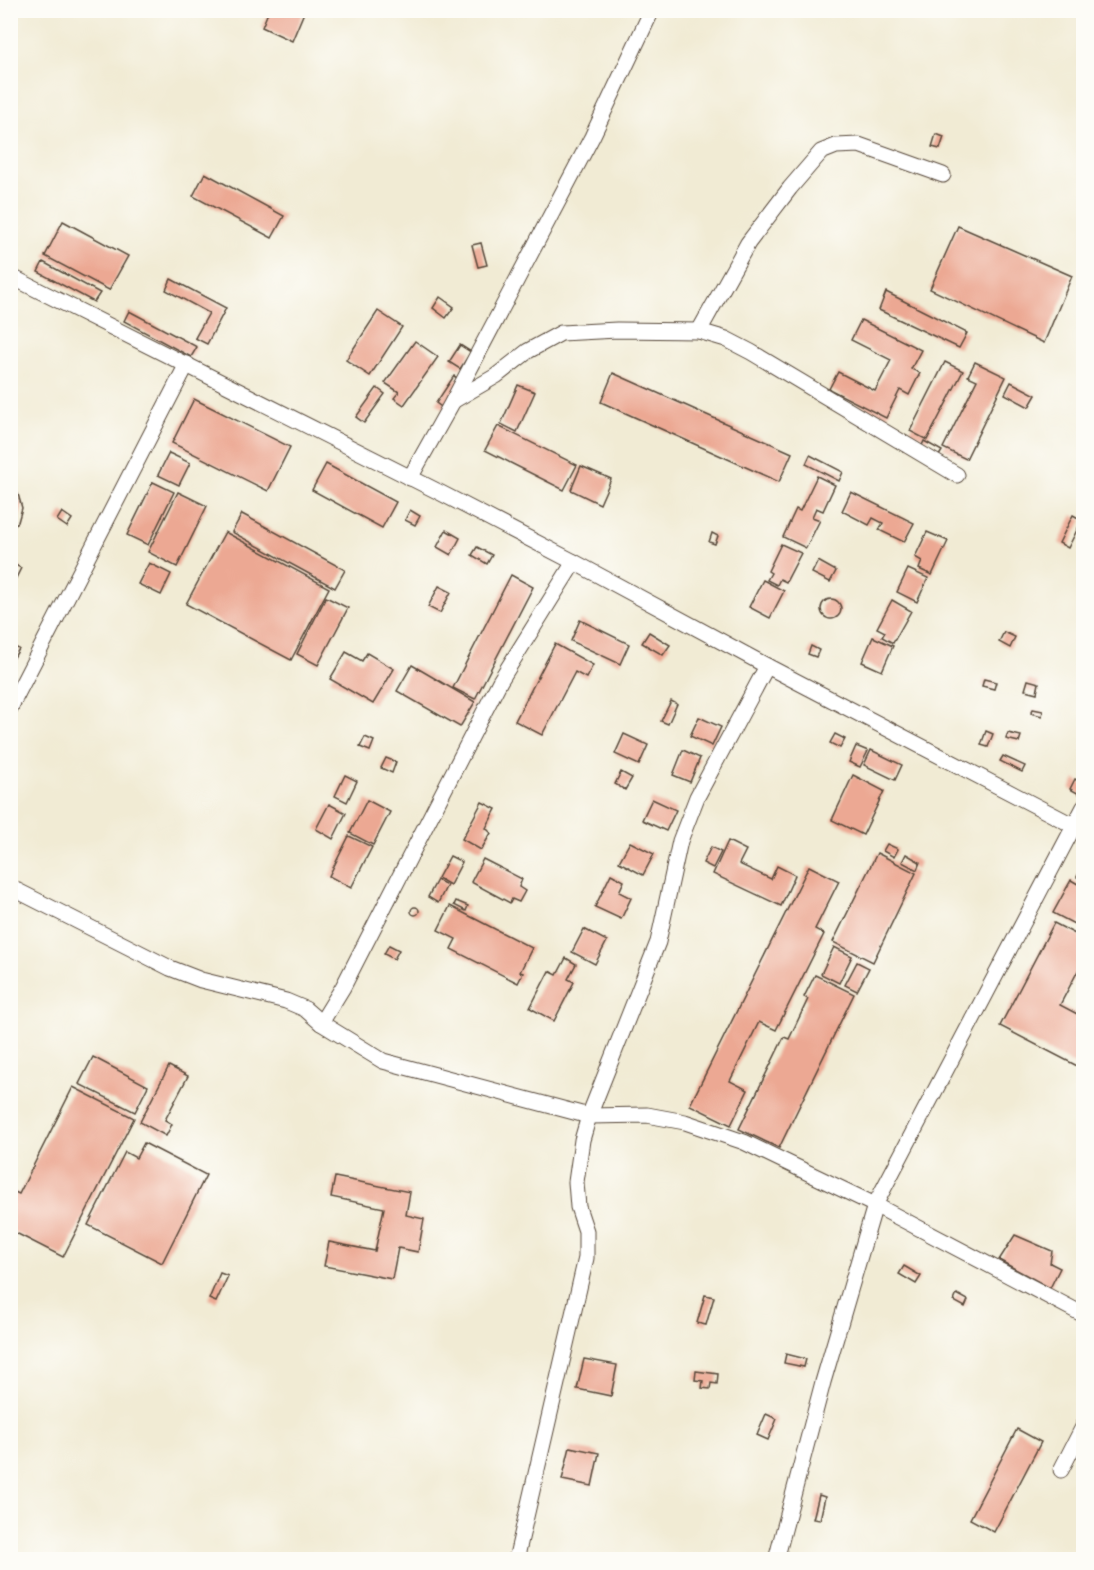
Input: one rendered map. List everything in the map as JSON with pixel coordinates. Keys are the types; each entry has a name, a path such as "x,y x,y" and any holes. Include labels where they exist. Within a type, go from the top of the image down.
{"street":[{"path":"410,478 592,137 652,10"},
{"path":"699,331 748,243 821,152 836,146 859,145 943,175"},
{"path":"10,276 574,562 767,666 1078,828"},
{"path":"453,401 496,376 528,351 561,333 617,330 699,331 726,339 751,352 957,475"},
{"path":"10,708 187,364"},
{"path":"321,1023 343,987 500,681 574,562"},
{"path":"516,1560 586,1258 586,1231 578,1207 576,1182 582,1140 589,1116 658,942 681,841 697,797 767,666"},
{"path":"776,1560 823,1382 875,1205 1078,828 1083,807"},
{"path":"10,887 170,968 201,980 286,1001 305,1009 321,1023 383,1061 589,1116 647,1115 685,1122 744,1142 875,1205 1083,1315"},
{"path":"1060,1470 1083,1425"}],"building":[{"path":"269,10 305,10 292,41 262,27"},
{"path":"936,134 944,137 940,149 932,147"},
{"path":"205,173 284,216 272,238 193,196"},
{"path":"10,199 17,203 10,215"},
{"path":"63,221 128,256 109,290 45,256"},
{"path":"958,226 1072,276 1044,343 930,289"},
{"path":"481,243 487,265 478,267 472,245"},
{"path":"43,262 100,293 94,302 38,272"},
{"path":"171,279 226,308 207,344 195,338 209,313 166,290"},
{"path":"886,292 967,333 959,348 879,310"},
{"path":"440,297 454,307 446,318 433,308"},
{"path":"129,311 197,347 191,357 124,321"},
{"path":"378,311 402,327 370,376 346,360"},
{"path":"861,320 921,350 911,369 920,373 909,395 900,390 886,418 829,389 838,372 875,391 891,360 851,340"},
{"path":"415,341 438,357 404,405 394,398 399,392 385,383"},
{"path":"460,345 471,352 460,369 449,362"},
{"path":"945,362 963,371 927,440 910,431"},
{"path":"975,362 1006,377 966,459 943,448 977,380 968,376"},
{"path":"613,373 792,453 779,482 601,402"},
{"path":"454,376 462,381 444,409 436,403"},
{"path":"1011,382 1036,395 1029,407 1005,394"},
{"path":"518,385 535,392 517,432 501,424"},
{"path":"377,388 385,394 364,423 356,417"},
{"path":"194,399 290,447 268,491 172,443"},
{"path":"498,426 577,465 564,490 485,450"},
{"path":"924,441 942,451 937,459 920,450"},
{"path":"169,453 190,463 179,485 158,475"},
{"path":"810,455 843,472 839,481 806,464"},
{"path":"326,464 396,502 382,528 312,490"},
{"path":"581,466 611,479 600,504 571,490"},
{"path":"817,476 835,485 823,511 816,508 812,517 820,520 806,548 783,537 796,509 800,511"},
{"path":"153,482 174,492 148,545 127,535"},
{"path":"10,487 18,494 22,508 18,522 10,529"},
{"path":"178,492 207,506 177,567 148,552"},
{"path":"851,492 914,523 904,542 879,530 883,523 873,518 869,525 842,511"},
{"path":"410,510 420,516 415,525 405,520"},
{"path":"62,512 72,519 67,527 57,520"},
{"path":"242,514 345,570 335,588 232,532"},
{"path":"1073,515 1082,520 1068,548 1059,543"},
{"path":"446,530 460,538 451,555 437,547"},
{"path":"225,532 329,588 291,660 186,604"},
{"path":"927,532 948,541 932,575 919,569 922,561 915,557"},
{"path":"712,533 718,536 715,544 709,542"},
{"path":"781,544 801,553 786,582 780,579 777,585 767,580 771,573 768,571"},
{"path":"477,547 492,555 487,564 472,555"},
{"path":"818,561 836,571 830,582 812,573"},
{"path":"10,562 21,568 16,578 10,575"},
{"path":"149,563 171,574 161,595 138,584"},
{"path":"908,569 928,578 917,602 897,592"},
{"path":"511,575 533,587 475,699 453,688"},
{"path":"763,580 784,591 770,618 749,607"},
{"path":"439,586 451,592 440,613 428,607"},
{"path":"326,597 348,608 318,665 297,654"},
{"path":"831,599 838,602 841,609 838,616 831,619 824,616 821,609 824,602"},
{"path":"892,600 911,611 893,643 882,637 885,632 877,628"},
{"path":"580,620 629,644 620,664 571,641"},
{"path":"649,632 670,645 663,655 642,643"},
{"path":"1004,632 1015,637 1010,648 999,642"},
{"path":"873,637 893,646 882,671 862,662"},
{"path":"555,644 593,665 586,678 575,672 542,735 515,721"},
{"path":"10,645 19,649 10,664"},
{"path":"811,646 819,650 816,657 808,654"},
{"path":"346,652 362,661 367,653 394,669 373,704 330,679"},
{"path":"412,665 475,702 460,727 397,691"},
{"path":"984,679 996,682 994,689 982,686"},
{"path":"1028,680 1039,683 1037,693 1025,690"},
{"path":"671,701 677,704 668,724 661,721"},
{"path":"1033,709 1043,711 1042,716 1031,713"},
{"path":"699,717 721,727 712,746 690,736"},
{"path":"986,731 993,734 988,747 981,745"},
{"path":"1008,733 1021,736 1019,742 1006,739"},
{"path":"624,734 648,745 639,765 615,754"},
{"path":"835,734 845,739 840,748 830,743"},
{"path":"365,737 374,741 370,751 360,747"},
{"path":"856,746 868,751 860,767 849,762"},
{"path":"683,750 700,758 690,782 673,775"},
{"path":"871,750 902,765 895,780 864,765"},
{"path":"1003,756 1025,766 1022,772 1000,761"},
{"path":"386,758 396,762 392,773 381,768"},
{"path":"621,772 632,778 625,790 615,784"},
{"path":"345,775 357,781 347,802 335,796"},
{"path":"853,775 884,791 863,835 832,820"},
{"path":"1075,779 1083,784 1083,796 1070,789"},
{"path":"652,799 676,810 666,831 642,820"},
{"path":"367,800 390,812 373,845 350,833"},
{"path":"482,802 496,809 486,828 491,833 481,850 462,839"},
{"path":"329,804 346,813 333,839 316,829"},
{"path":"349,836 372,847 351,888 329,876"},
{"path":"728,841 746,850 739,864 771,879 777,866 795,875 781,906 713,874"},
{"path":"630,842 654,854 643,875 619,862"},
{"path":"887,844 898,849 894,857 883,851"},
{"path":"711,847 721,852 713,868 703,863"},
{"path":"877,853 916,873 873,962 833,942"},
{"path":"906,854 920,862 917,870 902,862"},
{"path":"450,856 462,862 450,885 438,878"},
{"path":"483,859 522,879 519,887 525,891 519,902 512,899 510,903 471,882"},
{"path":"1083,865 1083,880 1077,877"},
{"path":"809,866 839,881 815,929 824,934 776,1030 759,1022 730,1081 748,1090 731,1125 690,1105"},
{"path":"611,874 624,881 619,892 631,898 621,919 595,907"},
{"path":"437,880 447,885 438,903 428,897"},
{"path":"1071,880 1083,887 1083,916 1078,926 1053,913"},
{"path":"456,901 468,906 466,911 454,905"},
{"path":"450,906 532,948 520,972 523,973 518,983 451,949 456,939 438,930"},
{"path":"415,907 419,911 415,915 411,911"},
{"path":"1054,923 1083,938 1083,961 1060,1005 1083,1017 1083,1069 1000,1026"},
{"path":"584,929 607,941 595,964 572,952"},
{"path":"389,945 399,950 394,959 384,954"},
{"path":"834,947 852,956 839,983 821,974"},
{"path":"566,958 576,964 568,979 574,982 554,1021 530,1008 549,971 557,975"},
{"path":"857,962 869,968 857,991 845,985"},
{"path":"815,975 854,994 779,1148 739,1129 784,1037 789,1039 808,999 804,997"},
{"path":"93,1057 148,1086 135,1112 79,1084"},
{"path":"169,1066 188,1076 165,1120 172,1124 166,1136 140,1122"},
{"path":"73,1087 134,1118 63,1257 10,1230 10,1190 19,1194"},
{"path":"144,1143 206,1175 162,1263 88,1225 125,1152 136,1158"},
{"path":"335,1177 410,1192 406,1215 424,1219 418,1252 398,1248 392,1279 324,1266 329,1242 375,1251 384,1208 331,1197"},
{"path":"1015,1235 1052,1251 1050,1263 1060,1268 1050,1288 999,1260"},
{"path":"904,1266 921,1276 916,1284 899,1274"},
{"path":"220,1273 228,1276 216,1302 209,1299"},
{"path":"957,1294 968,1300 965,1307 954,1301"},
{"path":"705,1295 714,1297 706,1325 697,1323"},
{"path":"786,1354 806,1359 804,1367 784,1363"},
{"path":"584,1359 617,1365 611,1396 577,1389"},
{"path":"696,1371 718,1374 717,1384 711,1383 710,1389 702,1388 703,1381 695,1380"},
{"path":"766,1414 777,1419 768,1440 757,1435"},
{"path":"1017,1429 1041,1442 994,1532 970,1519"},
{"path":"570,1447 599,1453 592,1486 562,1480"},
{"path":"819,1495 825,1497 820,1520 813,1519"}]}
